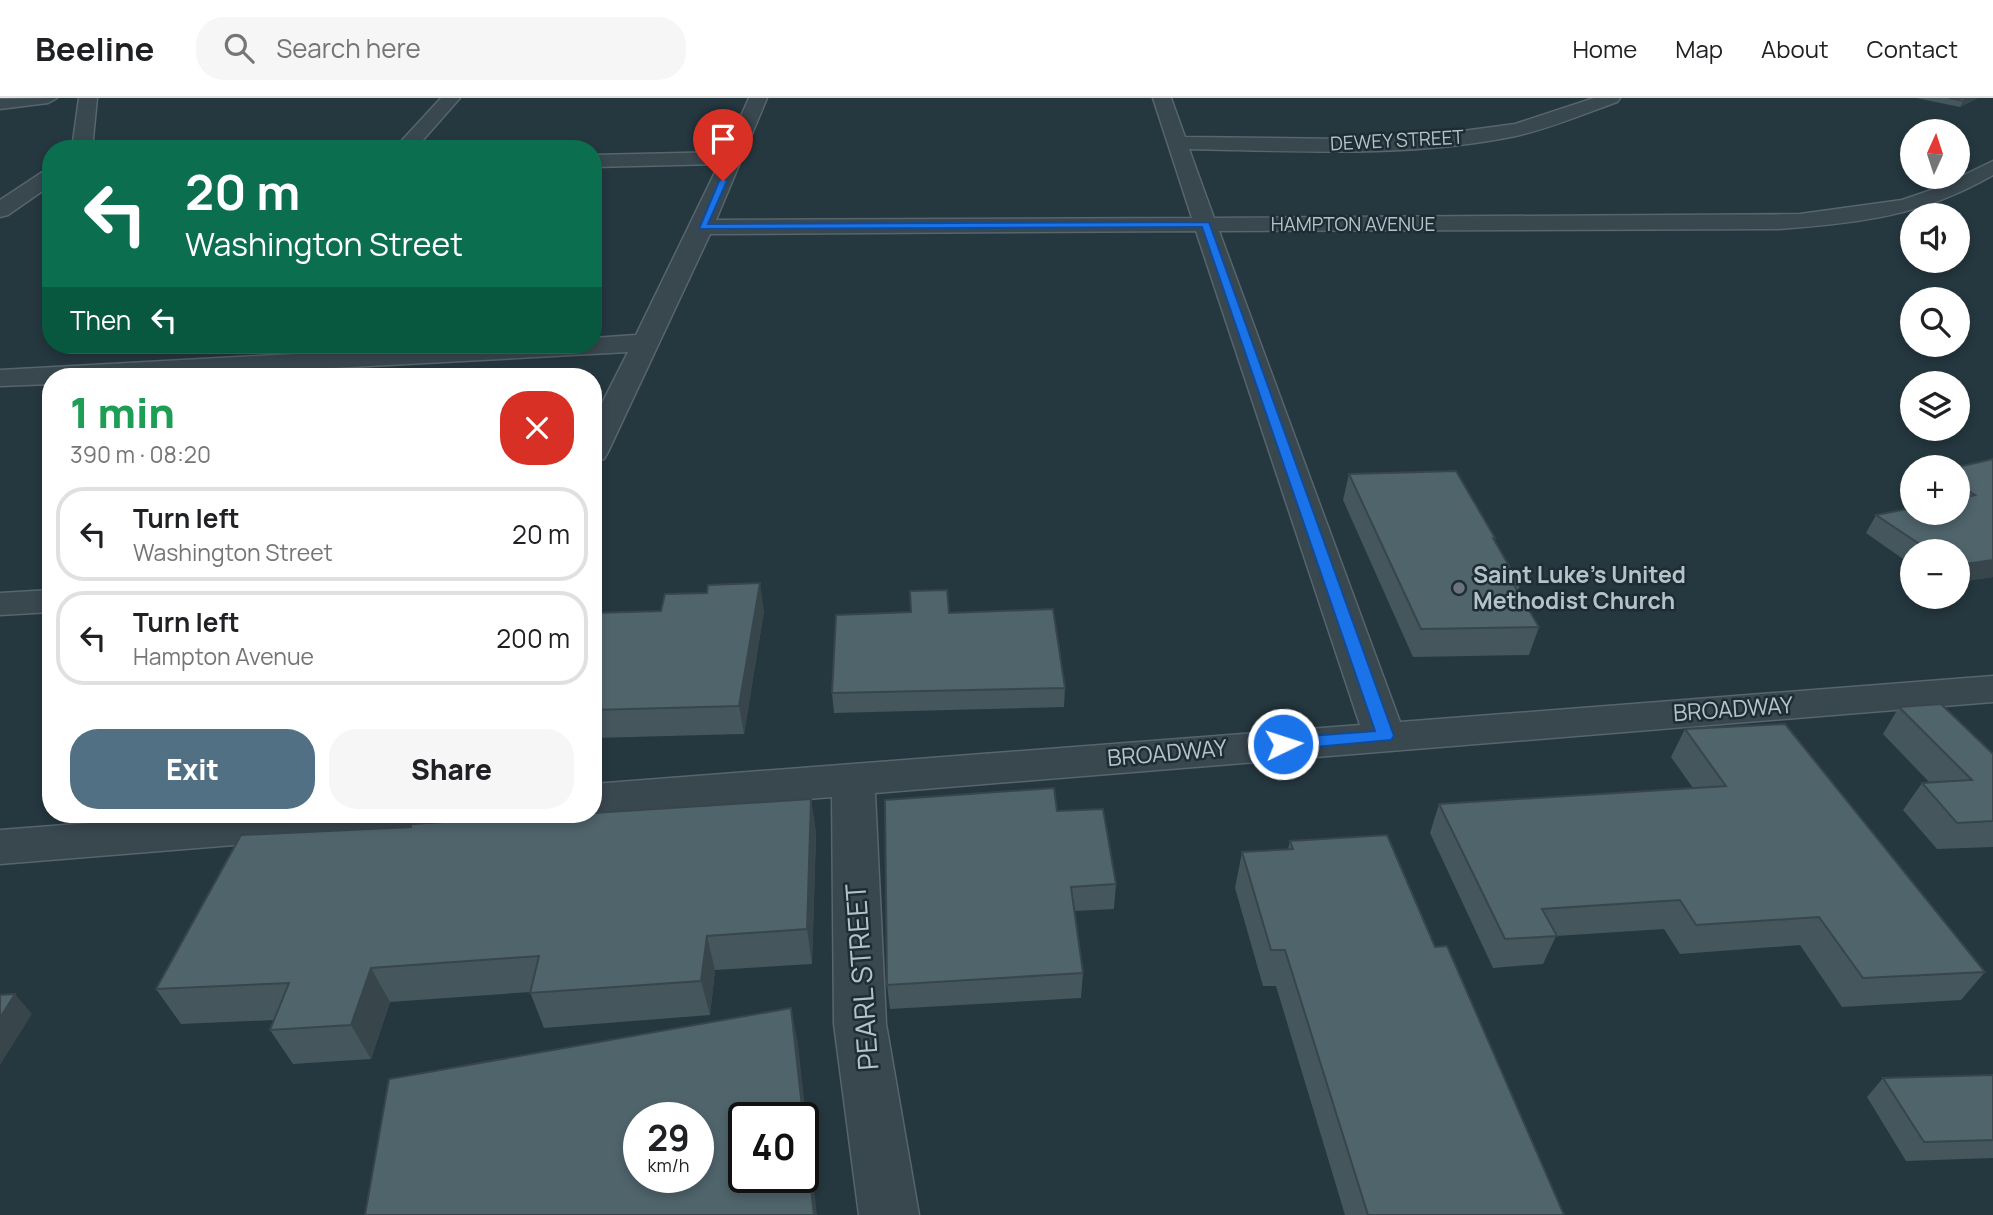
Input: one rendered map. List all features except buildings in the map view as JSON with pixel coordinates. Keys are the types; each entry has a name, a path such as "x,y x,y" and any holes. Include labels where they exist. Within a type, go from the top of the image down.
{"street":[{"path":"0,104 48,98"},
{"path":"83,140 88,98"},
{"path":"412,140 451,98"},
{"path":"602,433 702,227 758,98"},
{"path":"1162,98 1249,354 1385,736"},
{"name":"DEWEY STREET","path":"1178,143 1437,140 1516,130 1611,98"},
{"path":"602,161 733,158"},
{"name":"HAMPTON AVENUE","path":"702,227 1779,222 1851,216 1925,200 1946,193 1993,167"},
{"path":"0,210 42,181"},
{"path":"602,344 644,343"},
{"path":"200,367 212,354"},
{"path":"182,368 356,354"},
{"path":"0,378 42,376"},
{"path":"0,604 42,602"},
{"name":"BROADWAY","path":"602,799 1993,689"},
{"name":"PEARL STREET","path":"853,779 860,1024 889,1215"},
{"path":"0,847 303,823"}],"place":[{"name":"Saint Luke's United Methodist Church","path":"1459,588"}],"route":[{"path":"723,181 702,227 1206,224 1253,365 1385,736 1283,744"}]}
